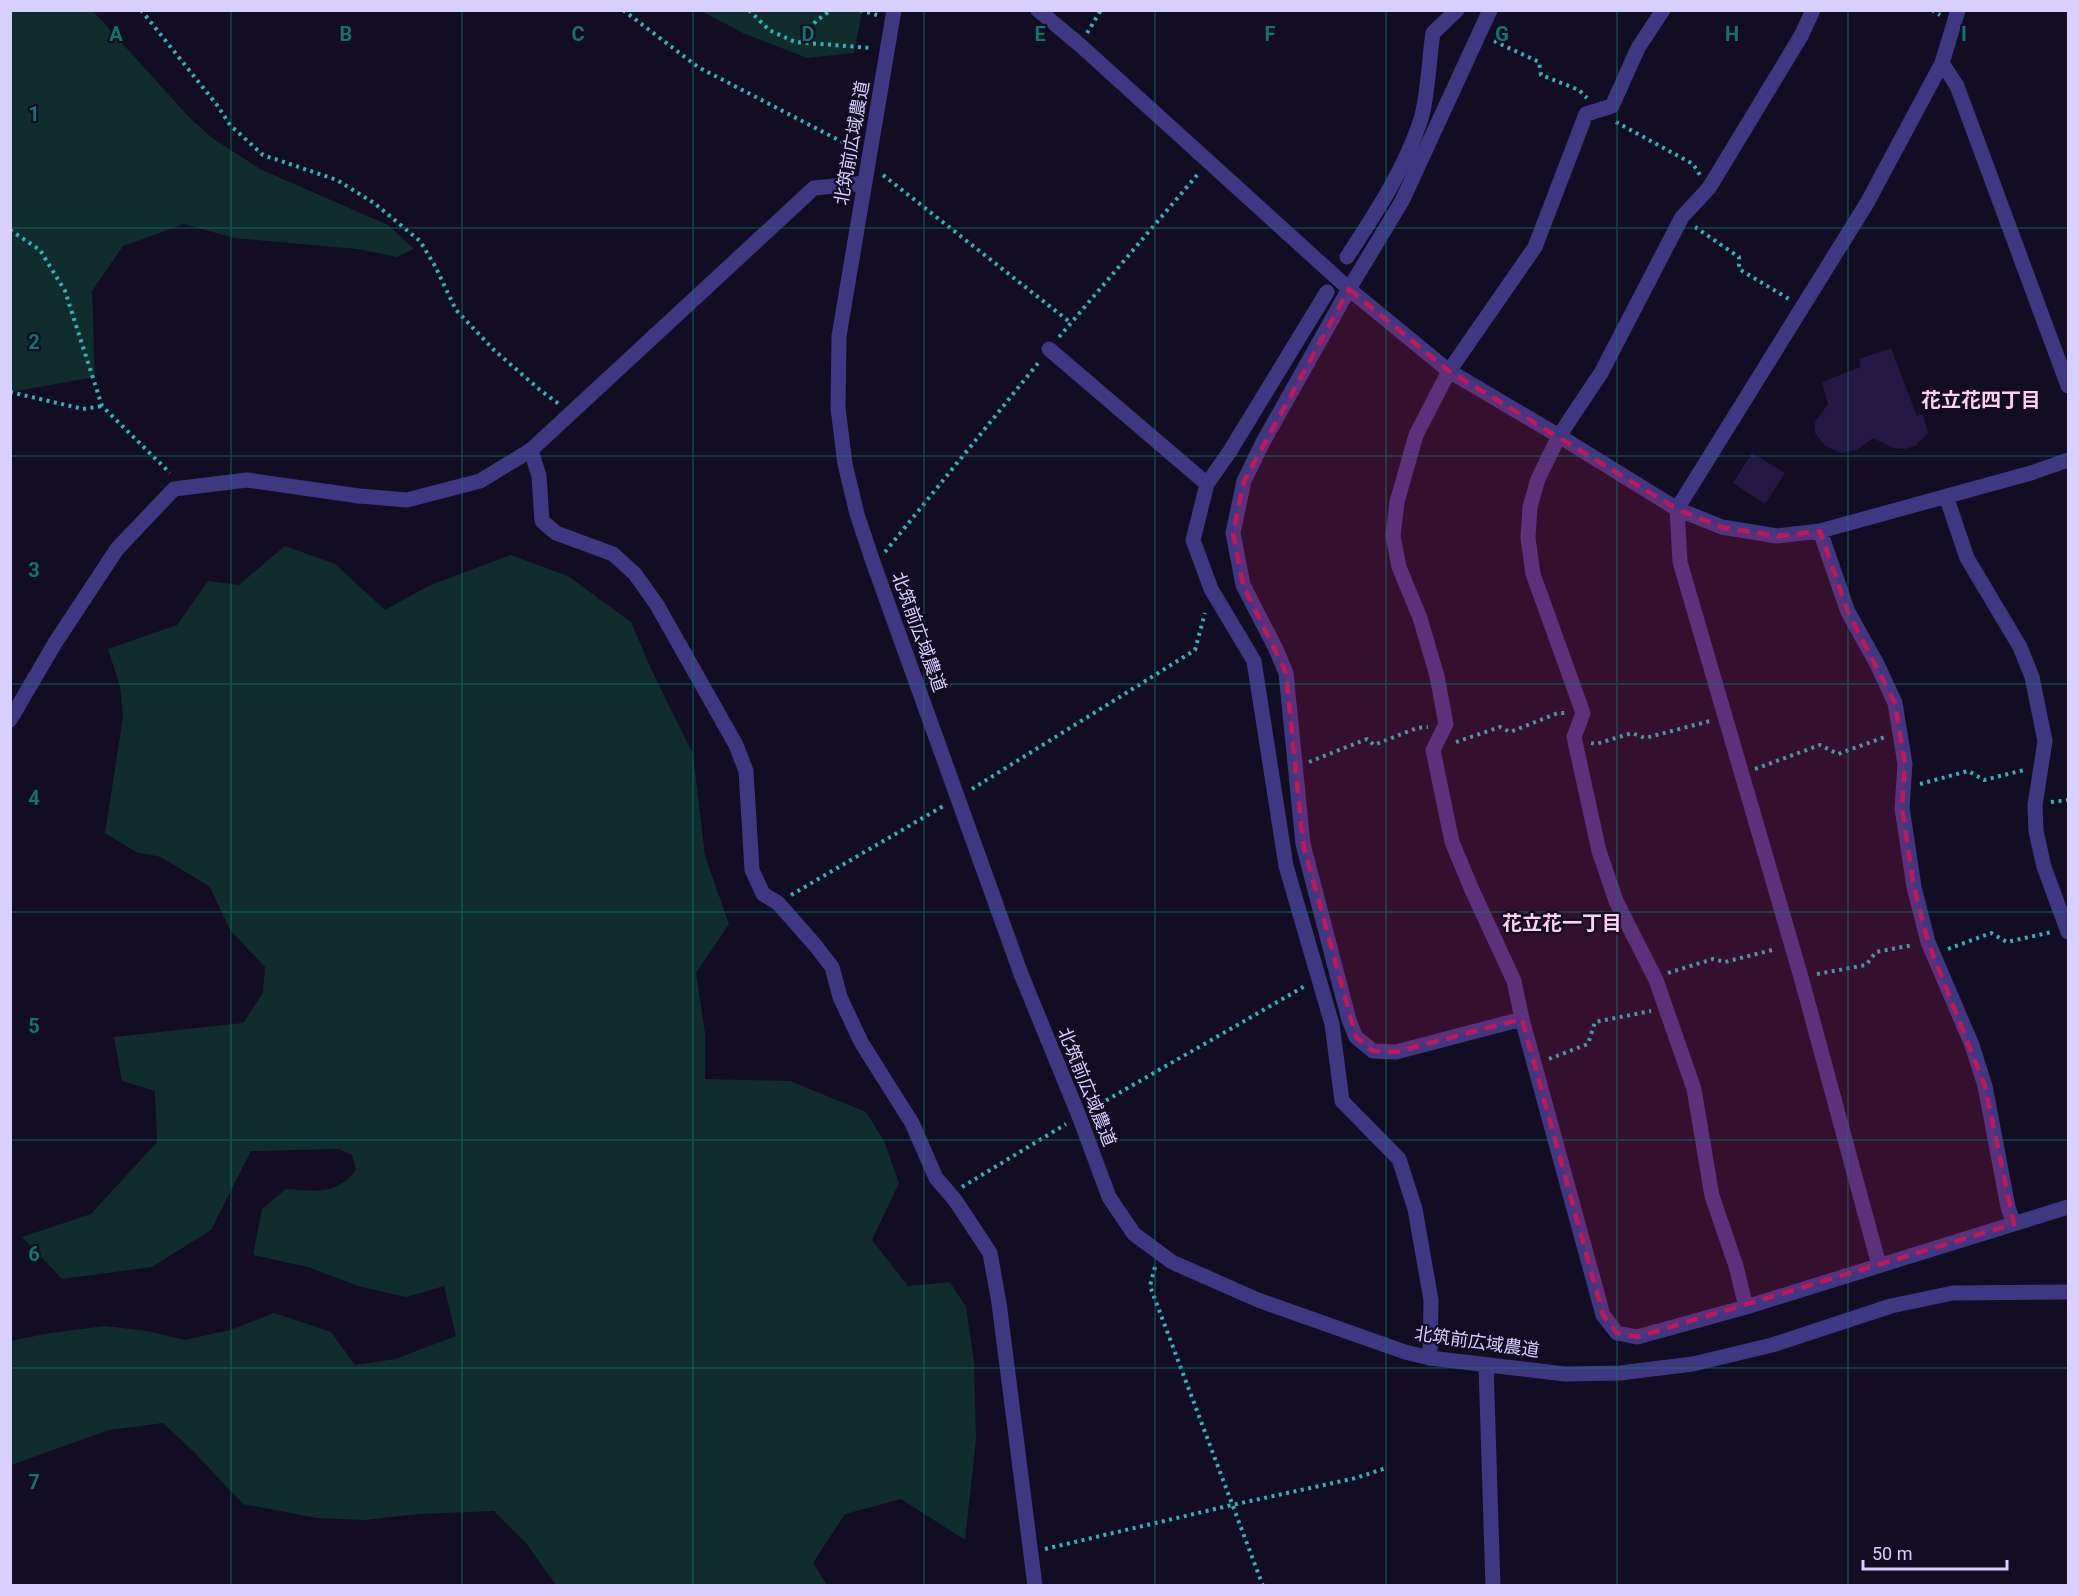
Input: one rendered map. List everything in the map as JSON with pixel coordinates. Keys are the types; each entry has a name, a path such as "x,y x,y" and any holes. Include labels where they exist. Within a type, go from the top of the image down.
{"street":[{"name":"北筑前広域農道","path":"894,10 838,336 838,408 844,464 874,565 1021,974 1079,1116 1109,1197 1134,1234 1172,1262 1258,1300 1322,1324 1430,1358 1564,1374 1620,1373 1694,1364 1772,1346 1891,1306 1953,1293 2068,1292"},
{"path":"1038,10 1080,45 1349,289 1449,371 1677,509 1722,527 1777,536 1820,531 2031,473 2068,460"},
{"path":"1347,257 1385,198 1413,142 1422,117 1433,33 1457,10"},
{"path":"1490,10 1402,201 1349,289 1262,444 1244,482 1233,533 1243,585 1276,648 1286,673 1303,844 1349,1020 1356,1037 1373,1051 1396,1052 1522,1019"},
{"path":"1663,10 1638,48 1612,106 1586,114 1535,247 1449,371 1416,435 1397,502 1393,536 1399,567 1420,618 1437,676 1446,724 1433,750 1452,842 1514,981 1534,1064 1604,1315 1617,1333 1636,1337 1746,1307 2068,1207"},
{"path":"1746,1307 1736,1266 1712,1196 1694,1089 1654,976 1616,902 1599,851 1574,737 1583,712 1533,574 1528,538 1530,507 1538,479 1559,436 1601,373 1683,217 1709,188 1801,36 1813,10"},
{"path":"1879,1265 1801,976 1680,562 1677,509 1867,203 1942,63 1958,10"},
{"path":"1942,63 1957,86 2068,386"},
{"path":"10,720 55,643 117,549 174,489 247,480 359,496 407,500 480,481 531,450 814,188 865,183"},
{"path":"1327,292 1230,451 1207,484 1193,540 1211,589 1254,661 1286,866 1332,1024 1342,1101 1399,1159 1415,1209 1431,1300 1430,1358"},
{"path":"1049,349 1207,484"},
{"path":"531,450 539,476 542,521 556,533 614,554 635,573 657,605 736,745 746,771 752,870 763,894 778,903 832,967 840,997 861,1042 912,1124 936,1178 990,1253 999,1303 1035,1586"},
{"path":"1946,496 1967,558 2020,647 2031,677 2045,741 2035,805 2036,831 2044,867 2068,931"},
{"path":"1820,531 1848,612 1877,664 1895,703 1905,764 1902,808 1914,887 1931,948 1972,1045 1985,1086 2008,1207 2014,1224"},
{"path":"1227,616 1250,599"},
{"path":"1486,1365 1493,1586"}],"path":[{"path":"141,10 217,105 230,125 263,154 337,180 365,197 420,241 456,310 494,350 540,390 571,413"},
{"path":"623,10 698,68 869,161 881,173 1071,323"},
{"path":"749,10 769,30 795,42 887,51"},
{"path":"801,42 816,21 831,10"},
{"path":"1080,45 1101,10"},
{"path":"1683,217 1739,257 1739,269 1803,307"},
{"path":"10,230 40,249 65,291 102,406 170,471 174,489"},
{"path":"10,392 83,409 102,406"},
{"path":"778,903 959,798 1195,650 1211,589"},
{"path":"1433,750 1500,727 1510,732 1558,713 1583,712"},
{"path":"1574,737 1596,744 1632,733 1645,738 1725,716"},
{"path":"1294,768 1367,739 1374,745 1417,728 1446,724"},
{"path":"1742,774 1820,745 1838,754 1899,731"},
{"path":"1903,788 1968,771 1983,780 2043,765"},
{"path":"1801,976 1866,965 1876,952 1931,948 1991,933 2007,942 2068,931"},
{"path":"1654,976 1713,959 1725,962 1791,945"},
{"path":"950,1195 1079,1116 1319,978"},
{"path":"1534,1064 1588,1044 1594,1022 1666,1008"},
{"path":"1159,1252 1150,1286 1263,1586"},
{"path":"1030,1553 1356,1478 1386,1468"}],"highlighted area":[{"path":"1349,289 1449,371 1677,509 1722,527 1777,536 1820,531 1848,612 1895,703 1905,764 1902,808 1914,887 1928,942 1985,1086 2014,1224 1637,1337 1617,1333 1603,1315 1522,1019 1396,1052 1373,1051 1356,1037 1303,844 1286,673 1243,585 1233,533 1244,481"}],"green space":[{"path":"10,11 93,11 188,116 212,138 262,170 388,225 414,249 397,257 357,249 234,238 184,224 123,246 92,291 95,377 11,392"},
{"path":"701,11 862,11 854,53 807,58 745,34"},
{"path":"285,546 335,564 385,610 428,586 511,555 568,576 631,622 651,669 693,754 705,856 729,924 696,973 705,1033 705,1079 790,1081 866,1112 884,1141 899,1183 872,1240 908,1286 950,1282 966,1307 974,1362 976,1440 965,1540 901,1499 845,1514 813,1563 827,1585 556,1585 526,1543 494,1511 418,1514 365,1520 317,1518 243,1504 163,1423 109,1430 11,1465 11,1341 105,1326 147,1331 185,1340 230,1330 274,1313 331,1332 355,1365 395,1359 456,1336 444,1286 406,1297 358,1286 308,1267 253,1255 262,1209 286,1189 316,1191 333,1188 356,1170 352,1155 339,1149 251,1151 211,1230 152,1267 62,1279 22,1237 91,1214 157,1142 155,1091 122,1081 114,1037 243,1023 263,993 265,967 230,930 210,887 161,857 136,852 105,833 123,717 120,686 108,649 177,625 208,581 239,585"}],"building":[{"path":"1891,348 1917,416 1923,414 1928,433 1915,446 1905,449 1893,448 1873,438 1857,450 1841,453 1825,446 1815,433 1815,422 1828,404 1822,382 1860,367 1860,359"},
{"path":"1752,453 1785,473 1765,504 1733,483"}],"district":[{"name":"花立花四丁目","path":"1981,400"},
{"name":"花立花一丁目","path":"1562,923"}]}
